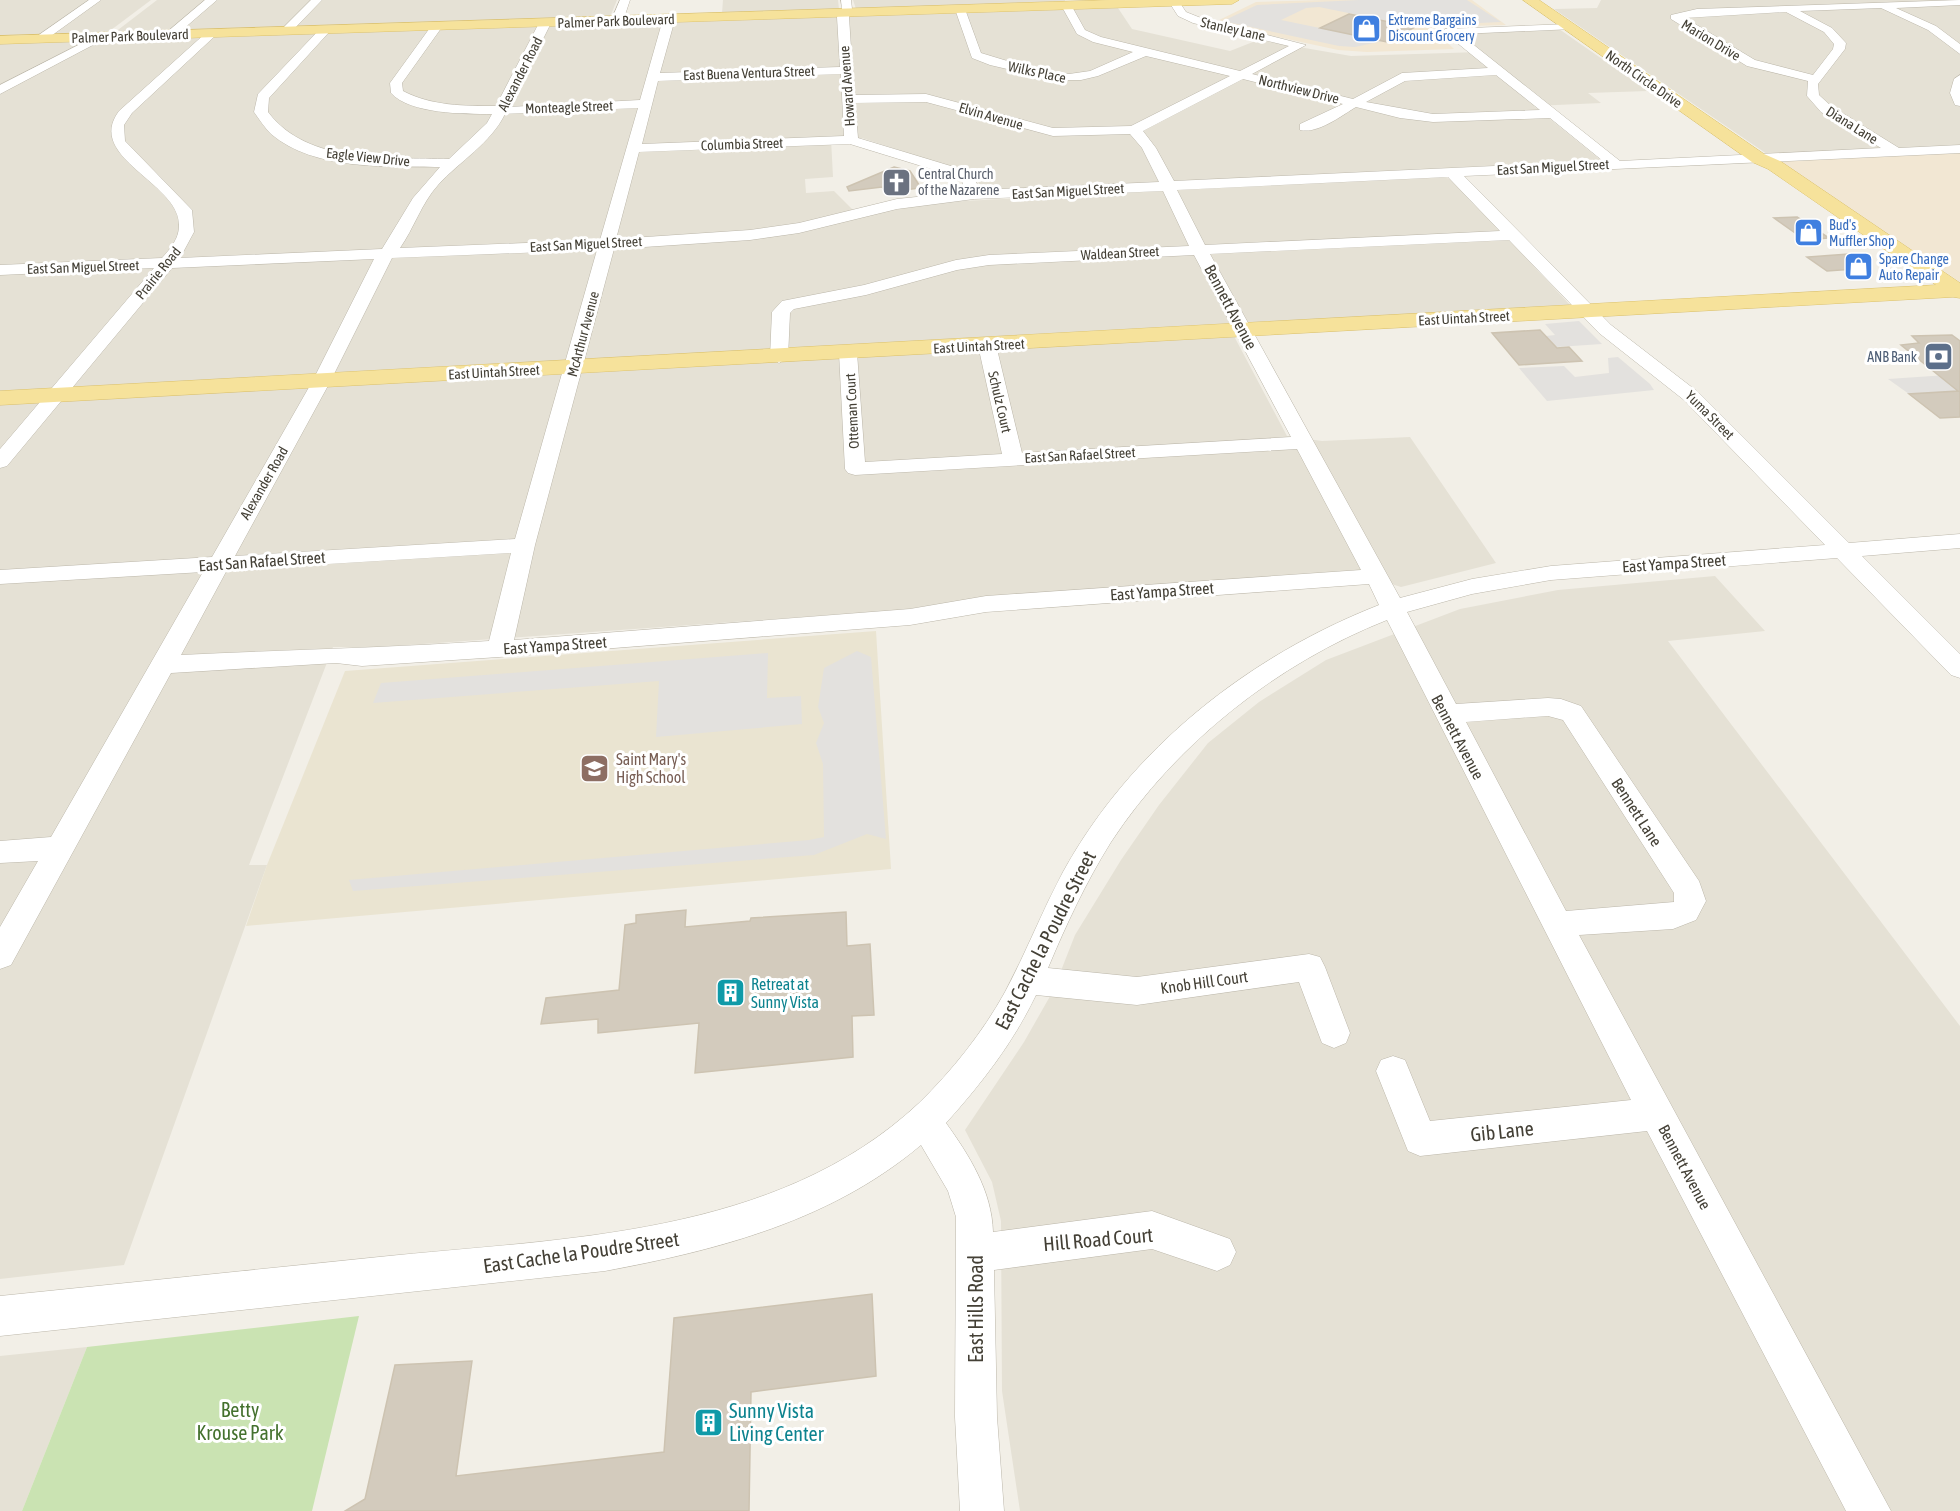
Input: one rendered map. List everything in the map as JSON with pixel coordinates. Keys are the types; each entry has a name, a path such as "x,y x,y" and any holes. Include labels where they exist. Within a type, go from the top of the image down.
{"main road":[{"name":"Palmer Park Boulevard","path":"0,40 669,19 846,7 960,9 1232,0"},
{"name":"North Circle Drive","path":"1530,0 1758,158 1758,165 1954,295"},
{"name":"East Uintah Street","path":"0,398 1588,311 1954,295"}],"street":[{"path":"40,39 96,0"},
{"path":"170,35 212,0"},
{"path":"286,31 317,0"},
{"path":"617,21 625,0"},
{"path":"1769,0 1828,30 1839,40 1839,49 1816,79"},
{"name":"Stanley Lane","path":"1174,2 1182,14 1197,21 1300,45 1242,75"},
{"name":"Marion Drive","path":"1816,79 1751,63 1675,17 1689,12 1960,2"},
{"name":"Northview Drive","path":"1072,4 1084,35 1144,52 1354,103 1432,118 1552,114"},
{"path":"1881,5 1932,28 1960,50"},
{"name":"Howard Avenue","path":"846,7 843,17 851,140 959,173 969,179 974,195"},
{"name":"Wilks Place","path":"960,9 976,55 1044,76 1063,79 1083,78 1144,52"},
{"name":"McArthur Avenue","path":"499,649 606,243 669,19"},
{"name":"Alexander Road","path":"0,957 321,382 387,253 418,201 452,163 493,125 545,23"},
{"name":"Monteagle Street","path":"436,27 398,79 395,88 397,93 416,104 437,108 502,109 645,104"},
{"path":"1569,27 1449,31 1615,164"},
{"name":"Eagle View Drive","path":"326,30 264,97 261,112 268,123 295,144 323,153 376,160 452,163"},
{"name":"Prairie Road","path":"0,462 167,263 186,237 189,223 184,210 118,142 117,126 127,110 213,33"},
{"path":"0,90 102,37"},
{"name":"East Buena Ventura Street","path":"653,76 845,70"},
{"path":"1305,127 1320,122 1392,81 1415,75 1499,71"},
{"path":"1134,130 1242,75"},
{"name":"Diana Lane","path":"1816,79 1812,93 1821,105 1896,152"},
{"path":"1960,79 1956,93 1960,102"},
{"name":"Elvin Avenue","path":"849,99 926,98 1053,132 1134,130"},
{"name":"Bennett Avenue","path":"1134,130 1142,136 1200,249 1305,442 1656,1114 1869,1511"},
{"name":"Columbia Street","path":"634,148 851,140"},
{"name":"East San Miguel Street","path":"0,270 606,243 773,232 897,204 974,195 1960,149"},
{"name":"Yuma Street","path":"1451,172 1612,335 1680,385 1960,669"},
{"name":"Waldean Street","path":"779,357 781,312 796,303 866,290 979,261 1512,235"},
{"name":"Schulz Court","path":"987,345 1013,459"},
{"name":"Otteman Court","path":"848,353 855,469"},
{"name":"East San Rafael Street","path":"855,469 1305,442"},
{"name":"East Yampa Street","path":"1393,608 1466,588 1551,573 1960,542"},
{"name":"East San Rafael Street","path":"0,577 525,544"},
{"name":"East Yampa Street","path":"161,665 499,649 910,617 952,621 986,604 1376,576"},
{"name":"East Cache la Poudre Street","path":"0,1316 605,1252 701,1234 756,1219 821,1191 891,1149 925,1120 984,1054 1028,980 1063,902 1093,848 1133,792 1177,745 1208,717 1272,669 1340,632 1393,608"},
{"name":"Bennett Lane","path":"1446,714 1548,707 1561,708 1572,713 1688,890 1691,901 1685,911 1673,915 1557,924"},
{"path":"0,852 60,848"},
{"name":"Knob Hill Court","path":"1028,980 1137,991 1309,967 1334,1033"},
{"name":"Gib Lane","path":"1393,1071 1420,1139 1656,1114"},
{"name":"East Hills Road","path":"925,1120 971,1196 976,1252 976,1417 982,1511"},
{"name":"Hill Road Court","path":"976,1252 1152,1230 1218,1252"}],"shaded area":[{"path":"0,0 151,0 107,33 0,36"},
{"path":"157,0 617,0 610,17 114,33"},
{"path":"723,0 838,0 839,9 722,13"},
{"path":"853,0 1065,0 1065,1 856,9"},
{"path":"1359,0 1467,0 1501,22 1412,26 1319,7 1306,8 1281,20 1383,41 1355,47 1339,46 1223,21 1257,5"},
{"path":"1472,0 1506,25 1431,27 1454,49 1367,52 1338,50 1213,23 1256,2"},
{"path":"1601,0 1960,0 1960,146 1767,154 1554,9 1597,8"},
{"path":"1118,8 1132,29 1230,51 1258,40 1351,56 1480,52 1459,34 1559,29 1648,91 1588,93 1601,103 1534,106 1602,161 987,191 982,190 977,179 966,172 862,138 840,138 831,139 833,177 805,179 806,193 834,191 854,211 795,225 751,231 596,240 0,266 0,44"},
{"path":"1960,152 1960,282 1901,243 1883,235 1779,161"},
{"path":"1440,177 1452,179 1571,306 1255,325 1235,338 1287,436 1322,441 1410,437 1496,563 1401,587 1350,571 985,597 901,610 381,647 333,647 249,865 267,865 124,1265 0,1279 0,275 805,231 883,212 943,202"},
{"path":"1579,321 1602,344 1557,347 1546,336 1555,335 1545,324"},
{"path":"1618,357 1654,390 1547,401 1519,368 1564,366 1575,377 1609,373 1608,358"},
{"path":"1947,375 1960,391 1909,394 1888,379"},
{"path":"1715,576 1765,631 1668,641 1960,1026 1960,1511 1020,1511 1002,1391 1001,1221 992,1182 965,1130 1024,1042 1053,991 1075,935 1121,860 1159,805 1208,743 1259,702 1326,660 1460,609 1558,590"},
{"name":"Saint Mary's High School","path":"876,631 891,869 246,926 267,865 345,671"},
{"path":"857,651 871,657 886,839 867,834 814,855 353,891 349,880 824,837 823,764 816,743 824,723 818,707 824,668"},
{"path":"768,653 767,698 801,696 802,724 656,737 659,681 373,703 381,683"},
{"path":"87,1347 22,1511 0,1511 0,1356"}],"green space":[{"name":"Betty Krouse Park","path":"359,1316 312,1511 22,1511 87,1347"}],"building":[{"name":"Extreme Bargains Discount Grocery","path":"1349,14 1415,27 1387,42 1320,28"},
{"name":"Central Church of the Nazarene","path":"894,167 910,171 921,188 887,192 882,187 849,191 847,187"},
{"name":"Bud's Muffler Shop","path":"1797,217 1829,238 1805,240 1774,218"},
{"name":"Spare Change Auto Repair","path":"1849,254 1870,268 1827,271 1807,257"},
{"path":"1540,330 1557,348 1569,347 1582,361 1519,365 1492,333"},
{"path":"1952,335 1960,341 1960,417 1940,418 1909,394 1958,391 1901,345 1919,343 1912,336"},
{"name":"Retreat at Sunny Vista","path":"686,910 685,927 750,921 751,918 846,912 847,946 870,944 874,1015 852,1016 853,1057 695,1073 699,1023 598,1033 598,1019 541,1024 546,998 619,990 625,925 636,923 636,915"},
{"name":"Sunny Vista Living Center","path":"872,1294 876,1376 751,1392 749,1511 345,1511 365,1499 395,1365 472,1361 456,1476 664,1452 674,1318"}],"place":[{"name":"Extreme Bargains Discount Grocery","path":"1367,28"},
{"name":"Central Church of the Nazarene","path":"897,182"},
{"name":"Bud's Muffler Shop","path":"1808,233"},
{"name":"Spare Change Auto Repair","path":"1858,267"},
{"name":"ANB Bank","path":"1938,357"},
{"name":"Saint Mary's High School","path":"595,768"},
{"name":"Retreat at Sunny Vista","path":"730,993"},
{"name":"Sunny Vista Living Center","path":"708,1422"}]}
